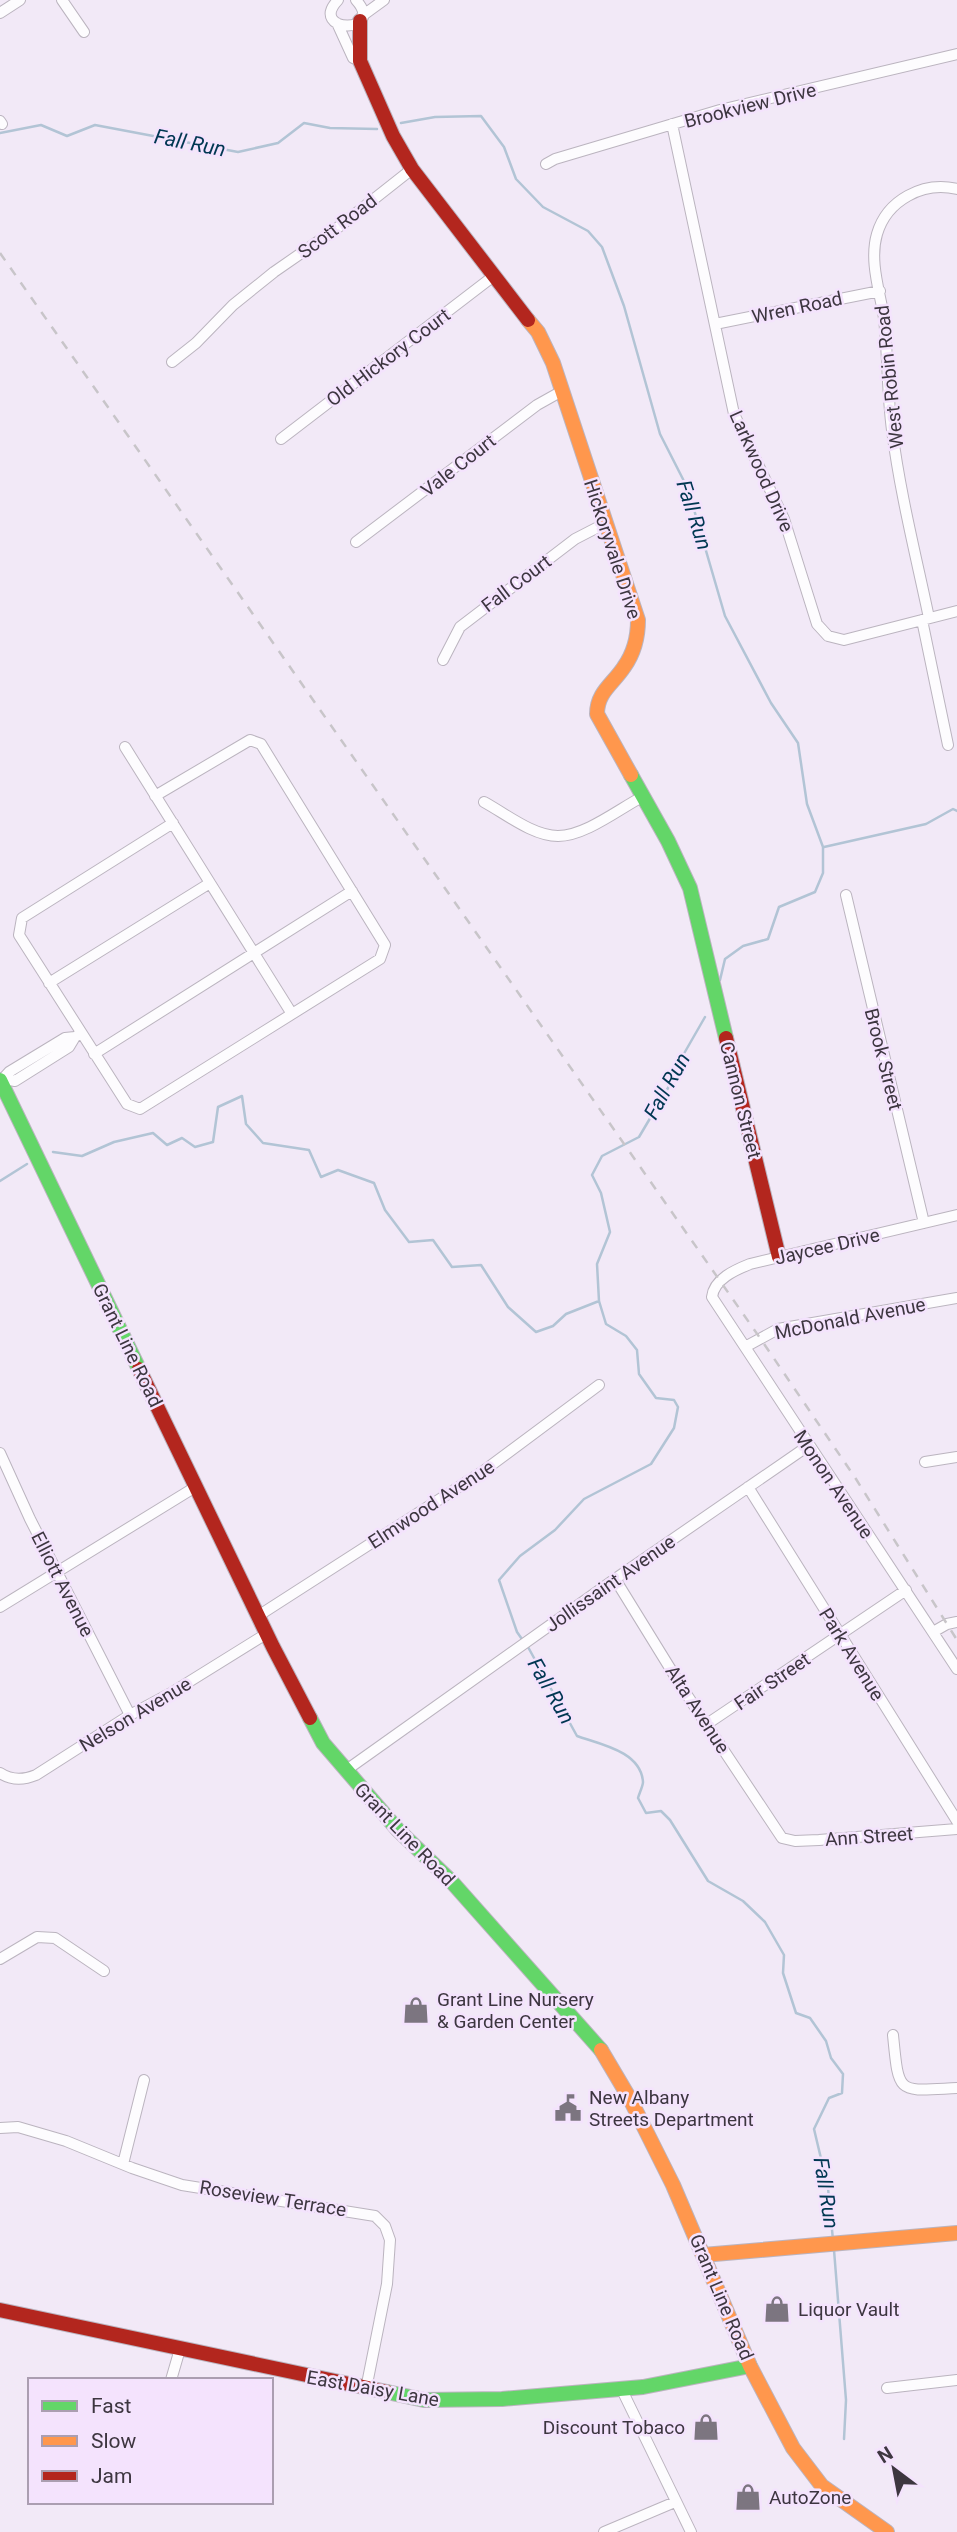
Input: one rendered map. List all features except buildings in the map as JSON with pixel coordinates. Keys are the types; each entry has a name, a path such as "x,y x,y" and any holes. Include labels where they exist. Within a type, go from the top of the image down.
{"street":[{"path":"0,13 20,0"},
{"path":"62,0 84,32"},
{"path":"356,0 361,6 357,32 362,55 360,61"},
{"path":"337,23 351,27 384,0"},
{"path":"333,3 337,23 354,58 360,61 393,136 412,169"},
{"name":"Brookview Drive","path":"546,164 672,124 957,54"},
{"name":"Larkwood Drive","path":"672,124 738,426 784,519 817,624 822,631 835,638 852,639 957,611"},
{"name":"Hickoryvale Drive","path":"412,169 495,275 543,342 562,391 635,609 638,630 634,650 624,668 598,697 597,714 683,870 704,943"},
{"name":"Scott Road","path":"172,362 264,281 355,215 412,169"},
{"name":"West Robin Road","path":"948,745 892,431 875,244 882,222 897,203 917,191 929,188 957,189"},
{"name":"Old Hickory Court","path":"281,439 495,275"},
{"name":"Wren Road","path":"715,324 880,291"},
{"name":"Vale Court","path":"356,542 537,405 562,391"},
{"name":"Fall Court","path":"443,660 460,627 575,539 606,523"},
{"path":"155,796 250,740 261,744 385,945 380,959 140,1109 127,1104 78,1035 19,935 22,918 173,823"},
{"path":"125,747 292,1014"},
{"path":"484,802 540,832 558,836 576,833 642,797"},
{"path":"49,983 210,883"},
{"path":"94,1054 352,891"},
{"name":"Brook Street","path":"846,895 924,1223"},
{"name":"Cannon Street","path":"704,943 779,1257"},
{"path":"1,1081 9,1072 65,1038 78,1035"},
{"name":"Grant Line Road","path":"1,1081 266,1634 323,1743 398,1830 451,1881 598,2045 625,2090 673,2185 750,2365 793,2448 811,2474 834,2496 887,2532"},
{"name":"Jaycee Drive","path":"712,1297 714,1289 735,1270 957,1215"},
{"name":"Monon Avenue","path":"712,1297 957,1670"},
{"name":"McDonald Avenue","path":"745,1347 778,1329 957,1298"},
{"name":"Elmwood Avenue","path":"258,1616 482,1472 598,1385"},
{"name":"Jollissaint Avenue","path":"345,1771 808,1446"},
{"name":"Elliott Avenue","path":"0,1453 30,1519 130,1715"},
{"path":"925,1462 957,1457"},
{"path":"0,1607 197,1486"},
{"name":"Park Avenue","path":"748,1487 957,1821"},
{"name":"Alta Avenue","path":"615,1579 782,1838"},
{"name":"Fair Street","path":"707,1724 906,1590"},
{"path":"933,1632 957,1622"},
{"name":"Nelson Avenue","path":"0,1773 16,1779 36,1775 266,1634"},
{"name":"Ann Street","path":"782,1838 795,1841 819,1840 957,1829"},
{"path":"0,1959 37,1937 55,1938 104,1971"},
{"path":"893,2035 897,2076 904,2087 915,2090 957,2088"},
{"path":"122,2164 144,2080"},
{"name":"Roseview Terrace","path":"0,2128 18,2127 66,2140 122,2164 182,2185 375,2216 385,2226 390,2240 387,2284 366,2389"},
{"path":"703,2255 957,2233"},
{"name":"East Daisy Lane","path":"0,2310 424,2400 464,2401 621,2388 683,2380 750,2365"},
{"path":"173,2378 180,2349"},
{"path":"887,2388 957,2380"},
{"path":"621,2388 691,2532"},
{"path":"604,2532 675,2502"}],"waterway":[{"name":"Fall Run","path":"401,123 435,117 481,116 504,147 516,179 543,207 588,231 602,247 624,306 660,434 688,489 725,616 771,703 798,743 807,804 823,847 823,873 815,892 779,907 768,939 743,946 725,959 720,980"},
{"name":"Fall Run","path":"0,133 41,125 67,136 95,125 238,152 278,143 304,123 330,128 377,129"},
{"path":"824,847 926,824 953,809 957,811"},
{"name":"Fall Run","path":"524,1642 517,1632 499,1580 520,1556 555,1530 584,1499 651,1464 674,1428 678,1407 674,1400 656,1398 639,1374 637,1350 626,1336 606,1324 599,1301 597,1264 610,1232 601,1193 592,1175 602,1156 639,1137 705,1017"},
{"path":"53,1152 82,1156 114,1142 153,1133 167,1145 182,1138 195,1147 213,1142 218,1107 242,1096 246,1124 263,1143 309,1150 321,1177 338,1170 374,1183 385,1210 409,1242 433,1240 452,1267 481,1265 508,1307 536,1332 553,1326 566,1314 599,1301"},
{"path":"0,1181 27,1164"},
{"name":"Fall Run","path":"528,1647 577,1736 618,1750 635,1763 643,1782 638,1798 646,1813 661,1811 670,1820 708,1881 743,1901 765,1922 784,1955 783,1973 796,2013 810,2018 826,2041 831,2058 843,2074 842,2093 829,2098 814,2129 828,2188 833,2240"},
{"name":"Fall Run","path":"834,2250 846,2400 844,2439"}],"railway":[{"path":"0,253 760,1338 856,1479 957,1640"}],"traffic: fast":[{"path":"631,775 668,841 690,888 726,1038"},
{"path":"0,1080 139,1369"},
{"path":"310,1718 323,1743 398,1830 451,1881 601,2050"},
{"path":"387,2392 424,2400 502,2399 643,2387 750,2366"}],"traffic: slow":[{"path":"528,320 538,332 553,363 638,620 636,639 630,656 603,694 597,714 631,775"},
{"path":"601,2050 630,2099 673,2185 750,2366 793,2448 822,2486 887,2532"},
{"path":"703,2255 957,2233"}],"traffic: jam":[{"path":"360,21 360,61 393,136 412,169 528,320"},
{"path":"726,1038 779,1257"},
{"path":"139,1369 310,1718"},
{"path":"0,2310 387,2392"}],"place":[{"name":"Grant Line Nursery & Garden Center","path":"416,2010"},
{"name":"New Albany Streets Department","path":"568,2108"},
{"name":"Liquor Vault","path":"777,2309"},
{"name":"Discount Tobaco","path":"706,2427"},
{"name":"AutoZone","path":"748,2497"}]}
